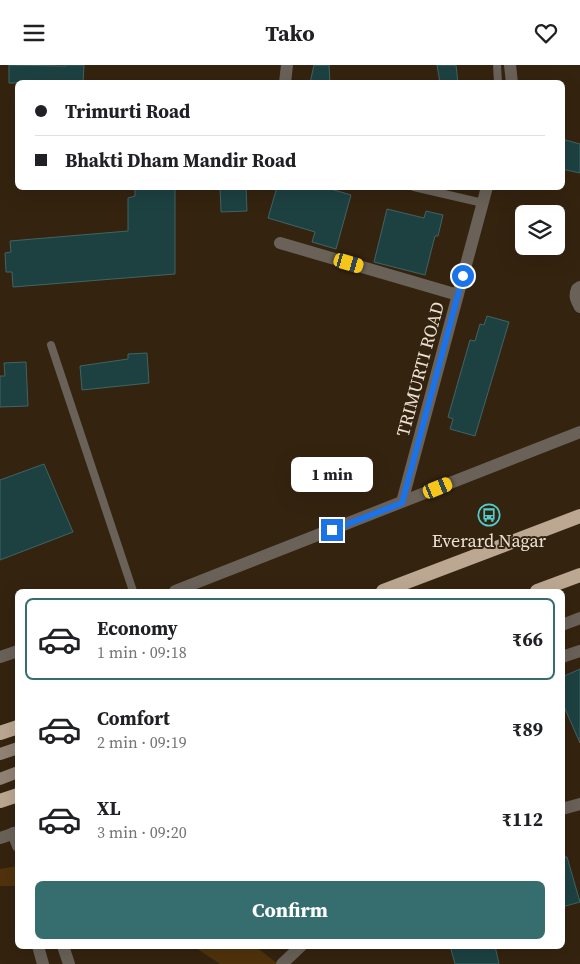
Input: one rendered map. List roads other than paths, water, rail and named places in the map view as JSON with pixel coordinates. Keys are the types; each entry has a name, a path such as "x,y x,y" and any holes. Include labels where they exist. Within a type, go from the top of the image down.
{"highway":[{"path":"388,589 580,516"},
{"path":"542,589 580,575"},
{"path":"0,733 15,728"},
{"path":"0,801 15,796"}],"main road":[{"path":"0,754 15,749"},
{"path":"2,778 15,773"}],"street":[{"path":"285,80 287,65"},
{"path":"510,65 512,80"},
{"name":"TRIMURTI ROAD","path":"402,503 483,203 485,190"},
{"path":"280,243 458,295"},
{"path":"580,287 577,289 575,299 580,307"},
{"path":"180,589 580,432"},
{"path":"565,624 580,618"},
{"path":"565,656 580,651"},
{"path":"0,657 15,652"},
{"path":"565,808 580,803"},
{"path":"0,838 15,833"},
{"path":"39,949 44,964"},
{"path":"64,949 70,964"},
{"path":"282,964 298,949"}],"lane":[{"path":"497,65 498,80"},
{"path":"427,190 483,203"},
{"path":"51,345 132,589"}],"place":[{"name":"Everard Nagar","path":"489,515"}]}
